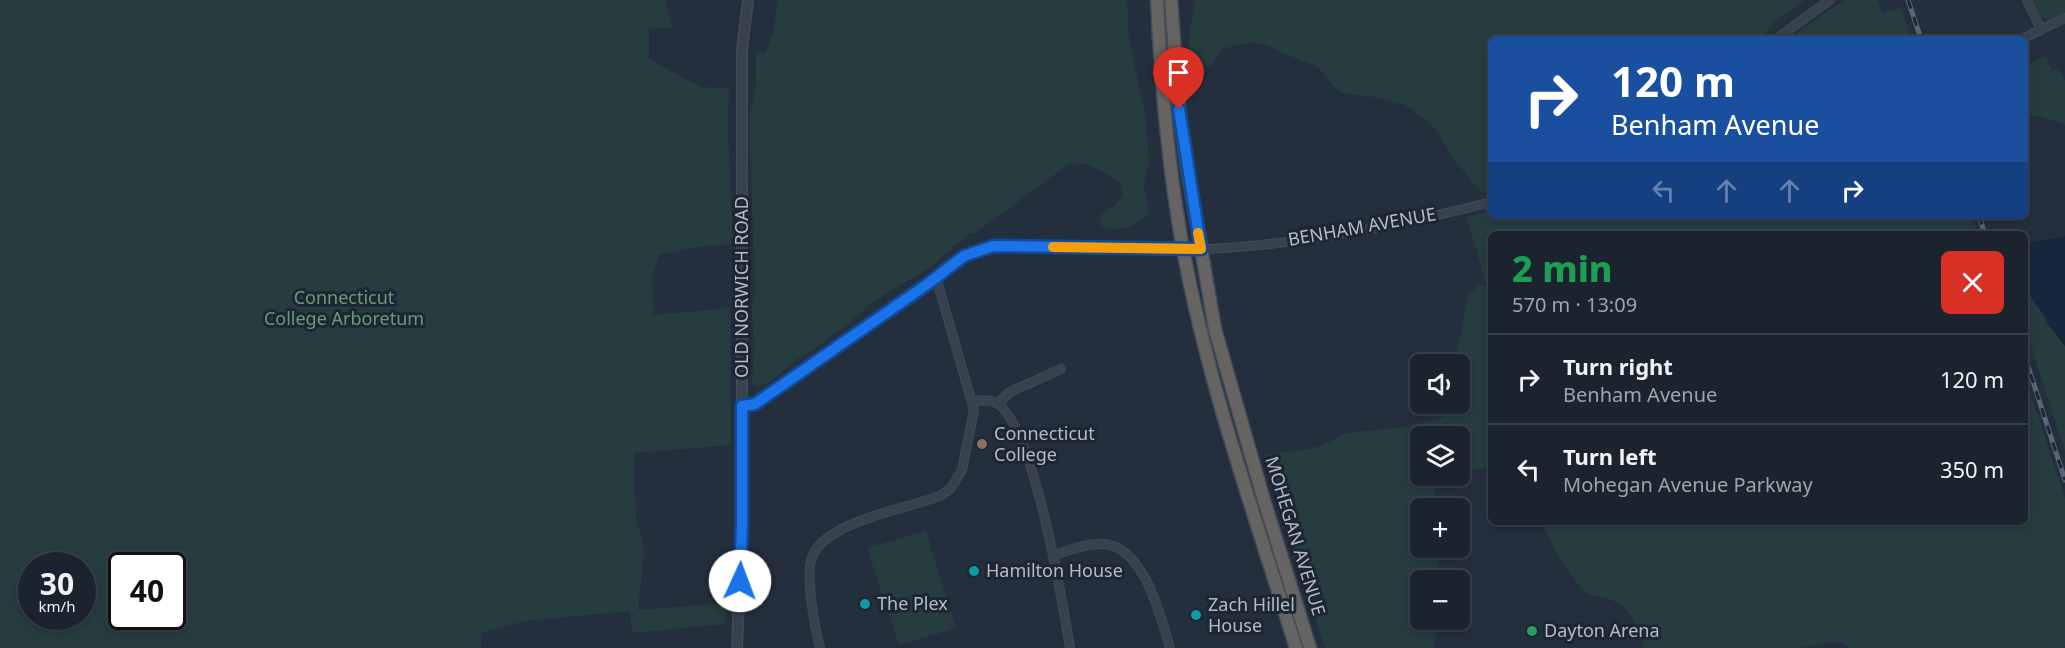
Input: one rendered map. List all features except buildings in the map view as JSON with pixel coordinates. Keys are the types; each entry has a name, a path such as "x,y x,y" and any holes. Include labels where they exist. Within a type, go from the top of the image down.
{"highway":[{"name":"MOHEGAN AVENUE","path":"1157,0 1161,83 1183,250 1214,385 1296,648"},
{"name":"MOHEGAN AVENUE","path":"1171,0 1179,109 1215,329 1310,648"}],"street":[{"name":"OLD NORWICH ROAD","path":"737,647 742,522 741,50 748,0"},
{"path":"1780,36 1830,0"},
{"path":"2027,0 2041,29"},
{"path":"2028,36 2065,18"},
{"name":"BENHAM AVENUE","path":"742,406 755,404 964,256 993,246 1183,250 1318,239 1488,203"},
{"path":"820,648 811,587 811,561 814,552 825,540 851,524 932,500 950,490 958,477 966,455 974,414 973,401 936,277"},
{"path":"998,403 1009,392 1061,369"},
{"path":"973,401 998,403 1012,424 1026,454 1049,531 1070,648"},
{"path":"1054,555 1099,544 1109,545 1122,552 1136,565 1149,586 1170,648"}],"green space":[{"name":"Connecticut College Arboretum","path":"0,0 665,0 673,28 649,29 649,59 701,87 729,88 728,127 733,240 730,245 702,246 659,255 652,277 654,315 730,308 731,445 634,453 636,522 643,540 644,554 638,610 726,603 725,624 632,633 630,611 525,621 481,633 481,648 0,648"},
{"path":"777,0 1127,0 1129,37 1146,118 1149,163 1144,185 1149,212 1134,225 1121,229 1108,229 1102,226 1100,220 1102,214 1123,196 1120,183 1089,166 1069,164 975,233 968,234 932,266 877,299 770,382 756,387 752,382 754,345 752,310 755,290 749,116 756,84 756,53 766,52 774,29"},
{"path":"1195,0 1805,0 1777,19 1763,36 1488,36 1488,191 1481,192 1457,163 1436,130 1415,111 1403,104 1375,97 1342,93 1312,64 1268,45 1255,43 1222,49 1210,66 1196,68 1191,61 1188,44"},
{"path":"1844,0 1878,0 1882,13 1901,7 1910,36 1792,36"},
{"path":"2033,0 2065,0 2065,13 2049,20 2042,17"},
{"path":"2045,56 2052,70 2059,70 2065,81 2065,125 2040,116 2028,117 2028,64"},
{"path":"1488,212 1488,219 1973,219 1977,231 1488,231 1488,468 1470,471 1470,426 1410,426 1410,486 1434,486 1435,498 1410,498 1410,558 1438,558 1439,570 1410,570 1410,630 1437,630 1433,648 1325,648 1264,455 1317,447 1348,433 1425,423 1448,414 1470,414 1470,354 1456,354 1468,295 1478,285 1487,285 1466,217"},
{"path":"2028,282 2031,297 2065,346 2065,451 2028,337"},
{"path":"2028,385 2065,499 2065,646 2061,648 1851,648 1835,642 1799,648 1644,648 1636,624 1627,611 1615,601 1583,591 1558,555 1543,525 2028,525"},
{"path":"926,531 956,628 899,645 867,548"}],"water":[{"path":"2065,236 2065,346 2046,322 2031,297 2028,282 2028,243"}],"railway":[{"path":"1908,0 1920,36"},
{"path":"1980,219 1984,231"},
{"path":"2028,366 2065,480"}],"slow traffic":[{"path":"1053,247 1201,249 1198,233"}],"place":[{"name":"Connecticut College","path":"982,444"},
{"name":"Hamilton House","path":"974,571"},
{"name":"The Plex","path":"865,604"},
{"name":"Zach Hillel House","path":"1196,615"},
{"name":"Dayton Arena","path":"1532,631"}],"route":[{"path":"740,581 742,406 755,404 929,283 964,256 993,246 1201,249 1179,109"}]}
